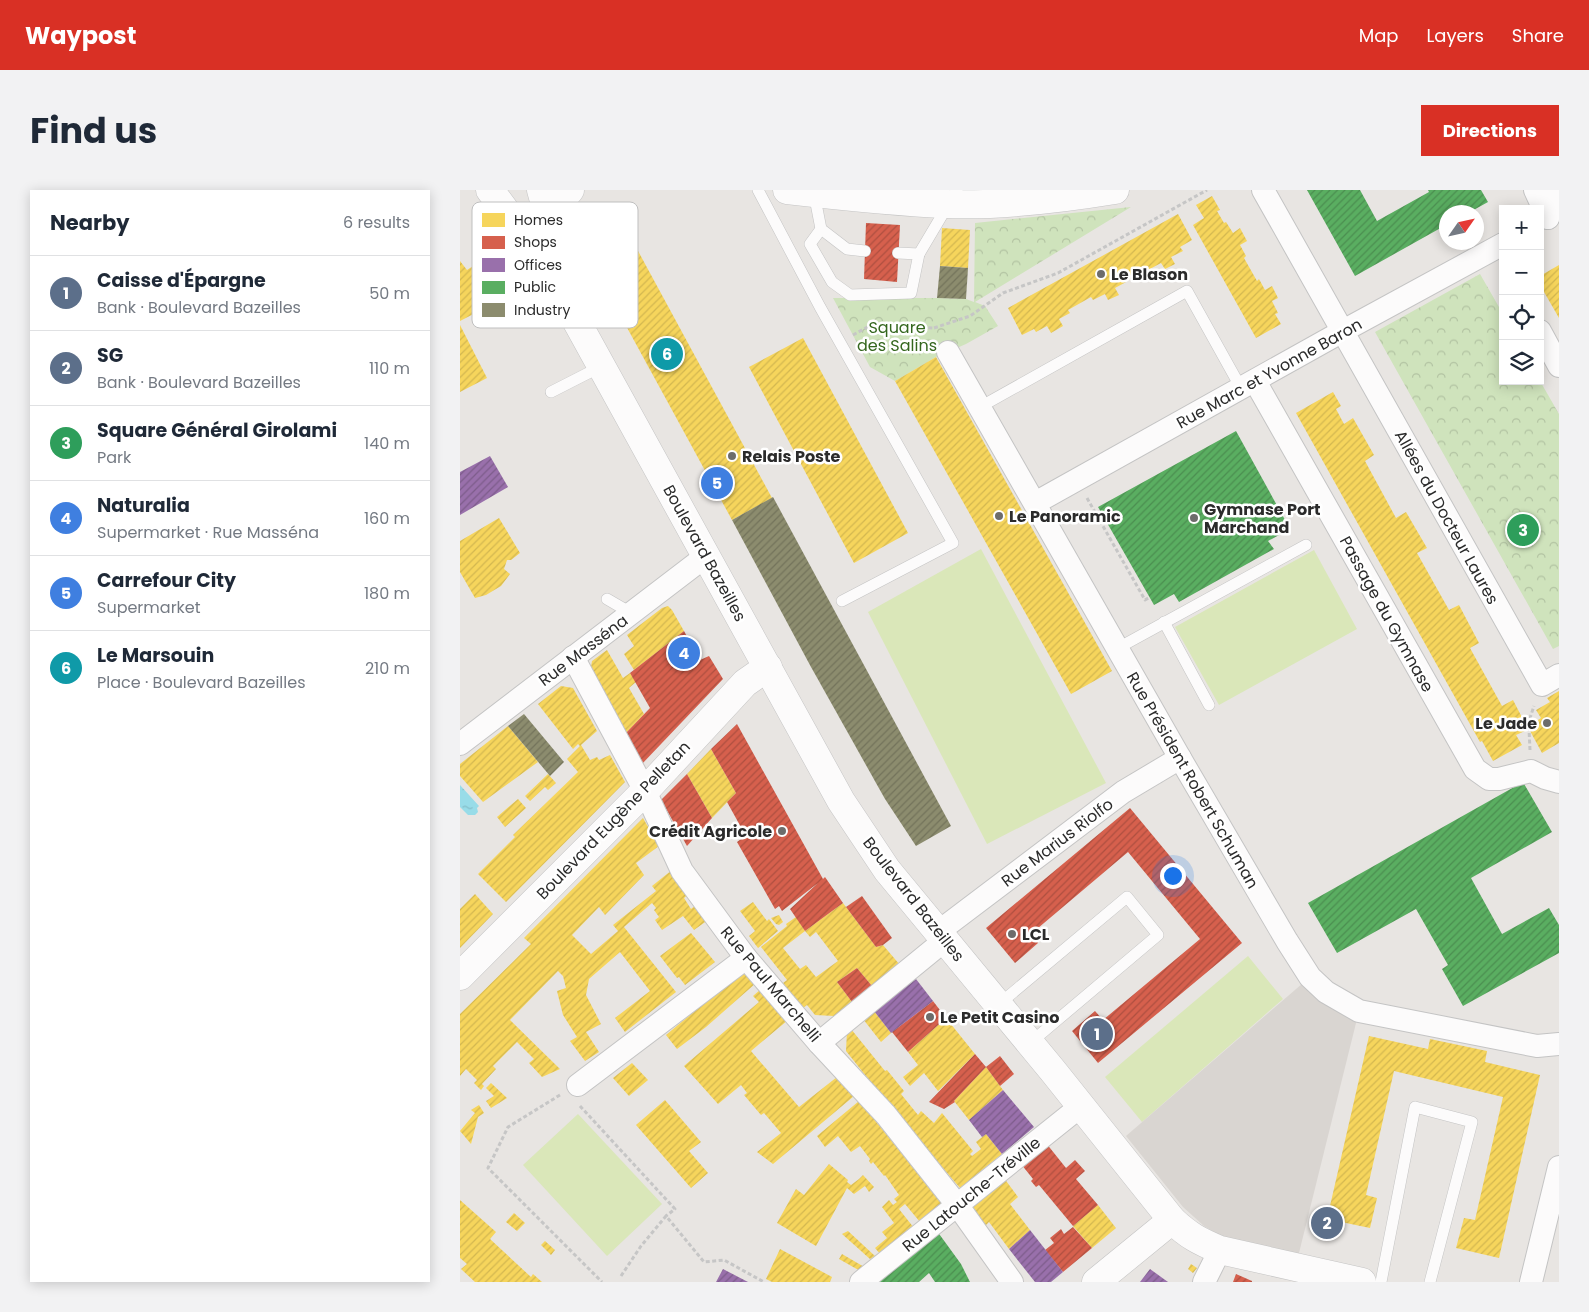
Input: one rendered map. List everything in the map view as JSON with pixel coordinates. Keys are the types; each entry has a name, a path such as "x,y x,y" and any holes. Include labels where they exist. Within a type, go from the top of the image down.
{"main road":[{"name":"Boulevard Bazeilles","path":"490,190 499,202"},
{"path":"546,202 570,190"},
{"path":"787,190 876,200 952,197 1006,203 1081,196 1115,190"},
{"name":"Boulevard Bazeilles","path":"581,328 841,801 887,870 1030,1043 1172,1220 1198,1241 1292,1275 1362,1282"},
{"name":"Boulevard Eugène Pelletan","path":"460,976 645,791 745,683 768,668"},
{"path":"1096,1282 1172,1220"}],"street":[{"name":"Allées du Docteur Laures","path":"1263,190 1343,331 1550,680"},
{"path":"1535,190 1549,221"},
{"path":"1549,221 1549,204 1559,192"},
{"name":"Rue Marc et Yvonne Baron","path":"1035,503 1343,331 1499,253"},
{"path":"1544,338 1559,366"},
{"name":"Rue Président Robert Schuman","path":"948,352 1180,758 1286,941 1310,977 1326,992 1359,1011 1537,1046 1559,1044"},
{"name":"Passage du Gymnase","path":"1248,384 1475,769 1489,779 1499,779 1531,771"},
{"name":"Rue Masséna","path":"460,744 706,556"},
{"name":"Rue Paul Marchelli","path":"573,657 645,791 682,871 746,958 819,1043 886,1115 958,1206 1012,1282"},
{"name":"Rue Marius Riolfo","path":"819,1043 941,936 1123,792 1180,758"},
{"path":"1531,771 1559,782"},
{"path":"572,1088 746,958"},
{"name":"Rue Latouche-Tréville","path":"861,1282 1081,1106"},
{"path":"1532,1282 1559,1167"},
{"path":"1204,1282 1220,1250"}],"lane":[{"path":"758,190 839,342 952,543 842,601"},
{"path":"814,193 821,229 847,250 865,251"},
{"path":"821,229 810,244 832,282 850,295 911,293 919,254 952,197"},
{"path":"898,254 919,254"},
{"path":"980,407 1188,291 1248,384"},
{"path":"551,392 602,366"},
{"path":"1118,648 1306,545"},
{"path":"606,599 631,613"},
{"path":"1164,622 1209,705"},
{"path":"998,1005 1127,897 1133,904 1158,935 1030,1043"},
{"path":"1381,1282 1415,1107 1472,1122 1430,1282"}],"path":[{"path":"839,342 871,325 934,328 970,316 1003,293 1058,274 1207,190"},
{"path":"934,328 948,352"},
{"path":"1076,480 1145,600 1150,597"},
{"path":"1531,771 1529,729 1527,727 1550,680"},
{"path":"602,1282 488,1168 508,1127 572,1088 675,1209 666,1216 641,1246 621,1276"},
{"path":"666,1216 704,1262 724,1260 764,1282"}],"green space":[{"name":"Square des Salins","path":"1131,207 975,302 985,306 998,326 966,344 936,357 895,381 870,367 833,298 937,298 966,299 974,302 975,223"},
{"path":"1480,274 1499,307 1499,385 1542,385 1559,414 1559,646 1553,649 1375,332"},
{"path":"981,549 1106,783 987,844 868,612"},
{"path":"1314,550 1357,629 1219,705 1175,627"},
{"path":"1248,956 1283,999 1142,1122 1105,1077"},
{"path":"578,1114 662,1204 607,1256 523,1165"}],"shaded area":[{"path":"1310,977 1359,1011 1298,1257 1230,1241 1204,1226 1183,1207 1126,1136"}],"water":[{"path":"460,785 479,806 477,808 478,812 475,815 468,815 460,807"}],"building: Homes":[{"name":"Le Blason","path":"1212,196 1220,210 1217,211 1224,223 1226,222 1233,233 1240,228 1247,241 1240,245 1246,256 1244,258 1257,281 1259,279 1265,290 1272,286 1278,298 1272,301 1278,313 1275,314 1281,324 1256,338 1193,225 1204,218 1196,205"},
{"name":"Le Blason","path":"1178,214 1192,240 1180,247 1183,251 1171,257 1175,264 1165,269 1161,263 1148,270 1147,266 1124,279 1126,282 1115,288 1119,295 1108,300 1105,294 1093,300 1091,297 1068,310 1070,313 1059,319 1063,326 1051,333 1047,326 1036,332 1034,329 1022,335 1008,308"},
{"path":"942,228 970,230 968,268 940,266"},
{"path":"638,251 772,498 732,520 627,328 638,328"},
{"path":"460,261 467,270 472,267 472,315 460,321"},
{"path":"1559,265 1559,318 1544,292 1544,274"},
{"path":"460,325 487,378 460,392"},
{"path":"803,338 908,533 854,563 749,367"},
{"name":"Le Panoramic","path":"936,357 1112,671 1071,694 895,381"},
{"path":"1333,392 1341,406 1336,409 1344,424 1353,418 1374,455 1365,461 1396,518 1406,512 1427,548 1417,553 1449,610 1459,605 1479,643 1470,648 1502,706 1513,700 1527,727 1541,718 1536,710 1550,702 1547,698 1559,691 1559,743 1542,753 1529,729 1516,735 1522,745 1493,761 1482,741 1480,742 1296,413"},
{"path":"499,518 520,553 511,560 507,560 504,569 510,574 501,586 486,595 475,598 460,572 460,541"},
{"path":"668,606 684,631 634,670 624,654 634,646 627,635 662,608"},
{"path":"607,650 623,678 630,673 636,682 629,688 644,714 624,735 590,672 592,661"},
{"path":"561,686 573,688 597,731 581,745 590,760 597,757 599,760 610,755 625,782 506,902 478,874 515,837 513,835 578,772 567,759 580,746 578,744 573,749 538,704"},
{"path":"508,726 538,762 483,802 460,776 460,764"},
{"path":"711,749 736,793 712,818 687,774"},
{"path":"548,774 556,783 548,790 545,787 530,801 525,796"},
{"path":"518,799 526,808 505,827 497,817"},
{"path":"643,818 659,846 636,863 644,875 605,915 599,907 572,935 591,954 618,931 613,925 656,891 652,886 672,870 689,894 684,898 691,909 696,905 708,920 694,930 683,916 662,930 655,920 659,917 652,903 624,927 676,992 625,1032 615,1018 650,991 620,952 589,979 586,995 601,1024 586,1032 599,1052 585,1061 570,1041 577,1037 563,1015 557,991 566,988 563,976 558,971 510,1020 560,1069 542,1077 529,1063 534,1059 517,1042 493,1066 496,1069 482,1084 484,1086 481,1090 474,1083 477,1080 466,1069 460,1076 460,1014 531,944 524,938"},
{"path":"475,894 493,914 460,948 460,909"},
{"path":"753,902 767,921 769,919 778,931 758,948 749,936 755,931 740,911"},
{"path":"843,903 876,947 883,945 900,965 872,986 857,968 837,982 852,1002 834,1016 815,1015 807,1005 803,1008 783,983 787,980 761,947 796,917 805,931","holes":["805,931 810,937 816,932 838,961 816,977 806,965 800,969 783,948"]},
{"path":"779,915 783,922 779,925 771,918"},
{"path":"691,933 715,962 685,985 660,956"},
{"path":"744,969 756,983 706,1027 677,1049 666,1035"},
{"path":"761,989 788,1020 751,1051 799,1107 837,1077 854,1096 773,1164 757,1152 781,1133 764,1113 761,1115 744,1095 747,1093 741,1085 718,1104 684,1066 759,1002 753,996"},
{"path":"874,1011 891,1033 881,1042 863,1019"},
{"path":"946,1018 975,1054 938,1091 924,1073 910,1086 903,1077 918,1065 908,1052"},
{"path":"851,1029 904,1091 901,1094 918,1115 921,1111 934,1123 942,1113 973,1151 970,1154 972,1156 981,1149 976,1142 986,1134 1002,1154 960,1188 846,1051 847,1031"},
{"path":"1369,1036 1428,1049 1430,1039 1487,1051 1485,1062 1540,1075 1499,1258 1456,1248 1464,1218 1475,1220 1503,1097 1394,1071 1366,1195 1377,1198 1370,1228 1327,1219"},
{"path":"632,1063 648,1080 629,1096 613,1078"},
{"path":"986,1067 1003,1090 969,1120 954,1101"},
{"path":"491,1083 507,1098 491,1108 486,1101 494,1096 486,1088"},
{"path":"665,1100 701,1142 689,1151 708,1173 691,1188 636,1125"},
{"path":"859,1101 943,1203 920,1222 905,1204 899,1209 914,1228 881,1255 875,1248 887,1238 882,1232 894,1223 882,1207 889,1200 893,1205 897,1202 894,1199 899,1195 885,1175 873,1162 871,1164 870,1159 860,1146 851,1152 838,1136 825,1147 817,1136"},
{"path":"479,1105 484,1113 478,1117 471,1144 460,1131 475,1113 471,1110"},
{"path":"829,1164 848,1180 847,1182 851,1185 863,1175 874,1187 869,1192 865,1186 854,1194 847,1188 816,1246 777,1223 796,1189 804,1195"},
{"path":"1004,1178 1018,1197 1010,1204 1030,1230 1009,1249 989,1222 984,1227 970,1207"},
{"path":"460,1200 496,1232 490,1239 531,1277 533,1274 542,1282 475,1282 461,1269 467,1264 460,1258"},
{"path":"1098,1205 1116,1228 1092,1248 1073,1226"},
{"path":"514,1213 525,1223 517,1231 506,1222"},
{"path":"848,1231 875,1256 870,1259 842,1234"},
{"path":"545,1241 555,1250 551,1255 541,1245"},
{"path":"780,1249 832,1277 830,1282 772,1282 766,1279"},
{"path":"842,1254 866,1268 862,1272 839,1259"},
{"path":"1191,1264 1197,1268 1193,1273 1188,1269"}],"building: Shops":[{"path":"866,223 900,225 897,282 864,279"},
{"path":"684,631 700,660 709,656 723,679 641,765 624,735 650,708 630,673"},
{"path":"737,724 823,879 825,877 843,903 805,931 790,909 818,883 782,911 779,906 775,909 737,842 741,839 737,832 742,829 727,802 736,793 711,749"},
{"path":"687,774 712,818 687,846 661,800"},
{"path":"1130,808 1242,943 1098,1063 1072,1031 1095,1011 1103,1020 1200,939 1128,852 1031,934 1038,943 1015,963 986,928"},
{"path":"862,896 892,938 883,945 876,947 846,907"},
{"path":"857,968 872,986 852,1002 837,982"},
{"path":"933,1001 946,1018 908,1052 892,1032"},
{"path":"975,1054 986,1067 955,1102 944,1109 929,1102"},
{"path":"1000,1056 1014,1074 1000,1086 986,1067"},
{"path":"1046,1143 1066,1168 1075,1160 1085,1171 1076,1179 1098,1205 1073,1226 1039,1185 1036,1187 1031,1181 1033,1179 1021,1164"},
{"path":"1073,1227 1092,1248 1063,1272 1045,1250 1054,1243 1050,1238 1061,1229 1064,1234"},
{"path":"1236,1274 1252,1281 1252,1282 1233,1282"}],"building: Offices":[{"path":"490,456 508,487 460,515 460,472"},
{"path":"916,979 933,1001 891,1033 874,1011"},
{"path":"1003,1090 1034,1127 1002,1154 986,1134 982,1137 969,1120"},
{"path":"1030,1230 1063,1272 1051,1282 1035,1282 1009,1249"},
{"path":"723,1269 748,1282 716,1282"},
{"path":"1150,1269 1168,1282 1140,1282"}],"building: Public":[{"path":"1307,190 1360,190 1377,221 1429,192 1428,190 1481,190 1488,202 1483,205 1439,205 1439,229 1355,276"},
{"name":"Gymnase Port Marchand","path":"1236,431 1290,529 1268,541 1274,549 1179,602 1174,594 1154,605 1098,507"},
{"path":"1523,782 1552,832 1471,878 1502,934 1549,908 1559,925 1559,953 1463,1006 1442,969 1448,965 1416,909 1337,953 1308,903"},
{"path":"937,1231 961,1264 970,1282 935,1282 929,1273 919,1282 876,1282"}],"building: Industry":[{"path":"940,266 968,268 966,299 937,298"},
{"path":"773,497 951,826 916,846 885,799 732,520"},
{"path":"524,714 564,762 550,776 508,726"}],"place":[{"name":"Le Blason","path":"1101,274"},
{"name":"Le Marsouin","path":"667,354"},
{"name":"Relais Poste","path":"732,456"},
{"name":"Carrefour City","path":"717,483"},
{"name":"Le Panoramic","path":"999,516"},
{"name":"Gymnase Port Marchand","path":"1194,518"},
{"name":"Square Général Girolami","path":"1523,530"},
{"name":"Naturalia","path":"684,653"},
{"name":"Le Jade","path":"1547,723"},
{"name":"Crédit Agricole","path":"782,831"},
{"name":"LCL","path":"1012,934"},
{"name":"Le Petit Casino","path":"930,1017"},
{"name":"Caisse d'Épargne","path":"1097,1034"},
{"name":"SG","path":"1327,1223"}]}
